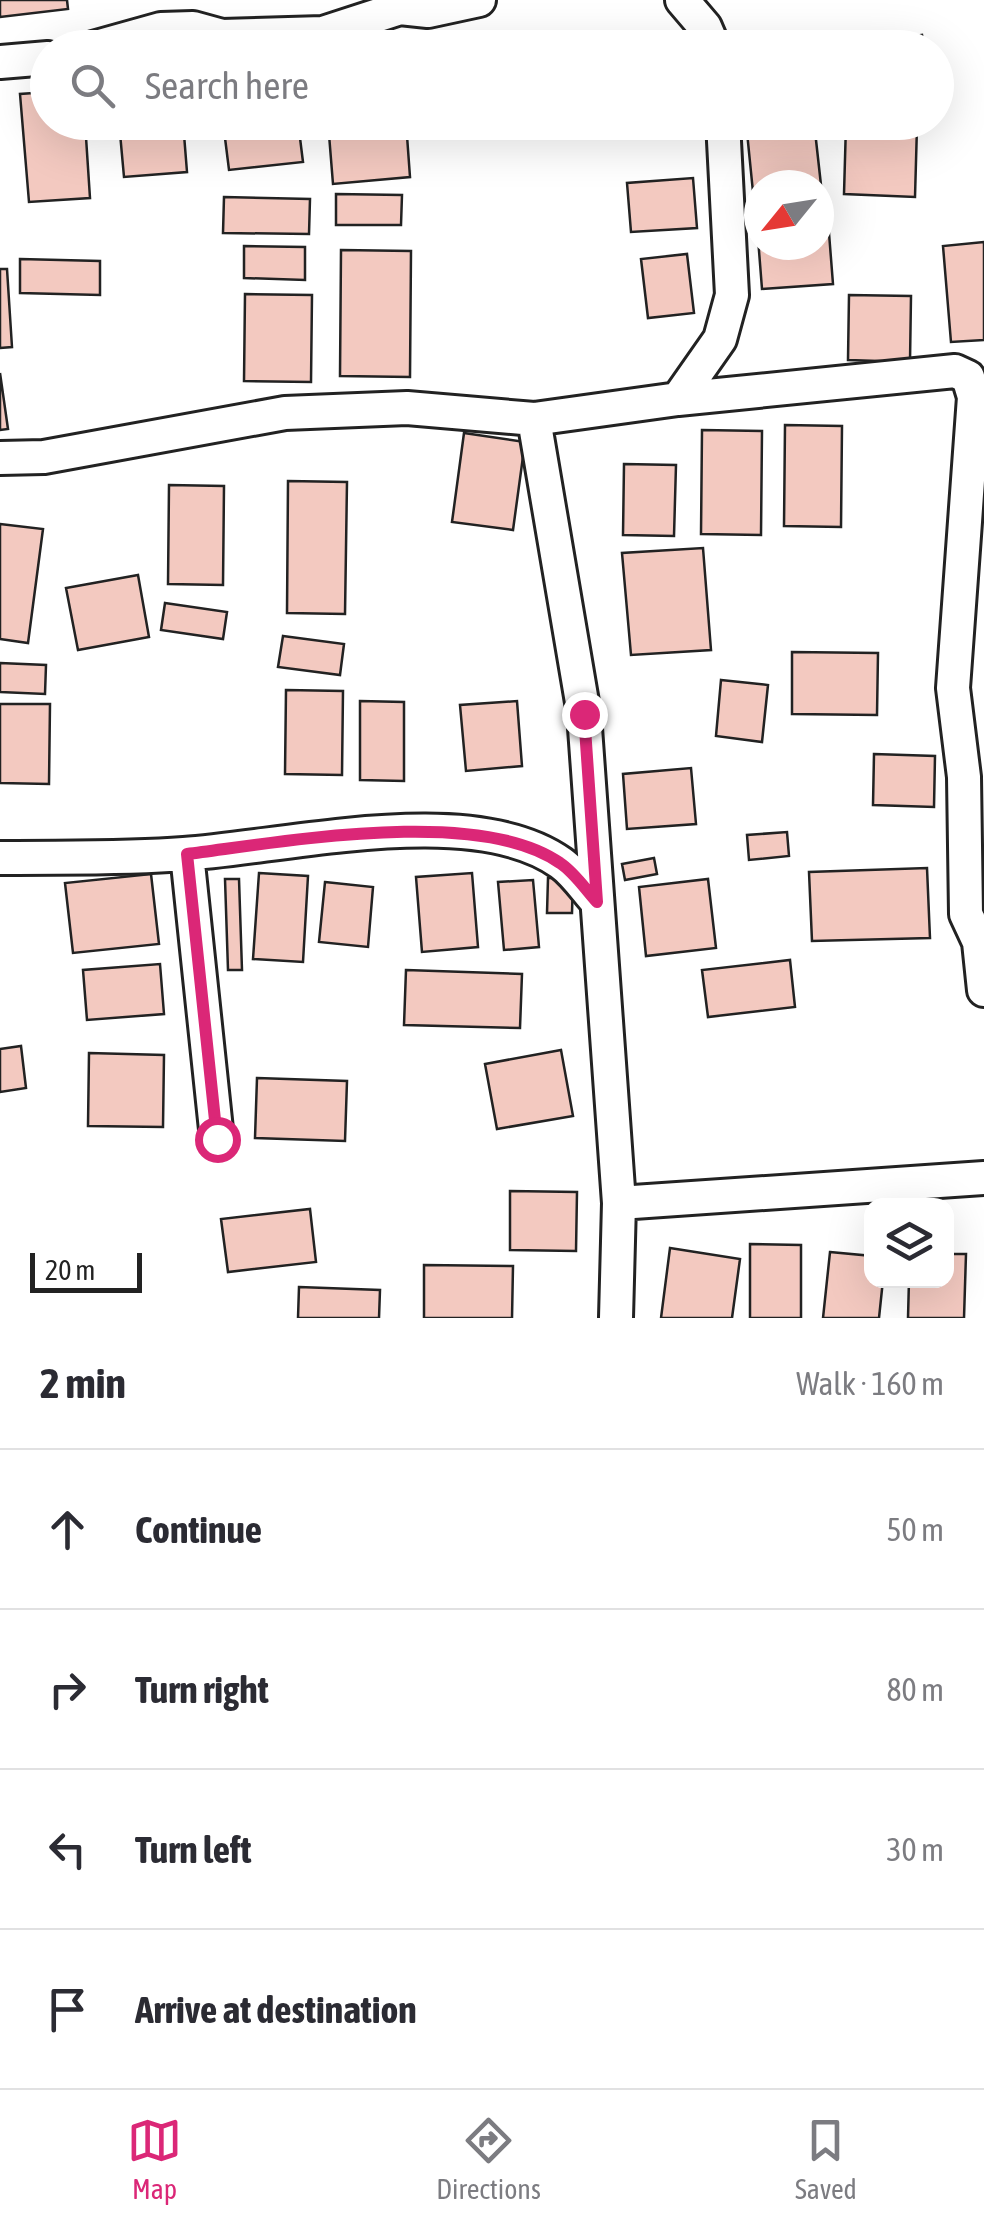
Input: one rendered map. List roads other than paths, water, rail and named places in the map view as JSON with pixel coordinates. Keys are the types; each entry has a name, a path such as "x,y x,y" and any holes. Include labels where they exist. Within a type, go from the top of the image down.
{"street":[{"path":"335,30 400,8 428,11 479,0"},
{"path":"682,0 707,30"},
{"path":"157,30 200,30"},
{"path":"0,62 30,60"},
{"path":"678,399 720,340 732,295 724,140"},
{"path":"0,458 44,457 301,412 407,408 534,419 678,399 955,371 968,377 974,396 953,688 964,777 966,914 980,942 984,990"},
{"path":"534,419 584,714 619,1203 616,1318"},
{"path":"0,858 187,854 416,830 489,836 534,849 562,864 597,902"},
{"path":"187,854 217,1139"},
{"path":"619,1203 984,1178"}]}
